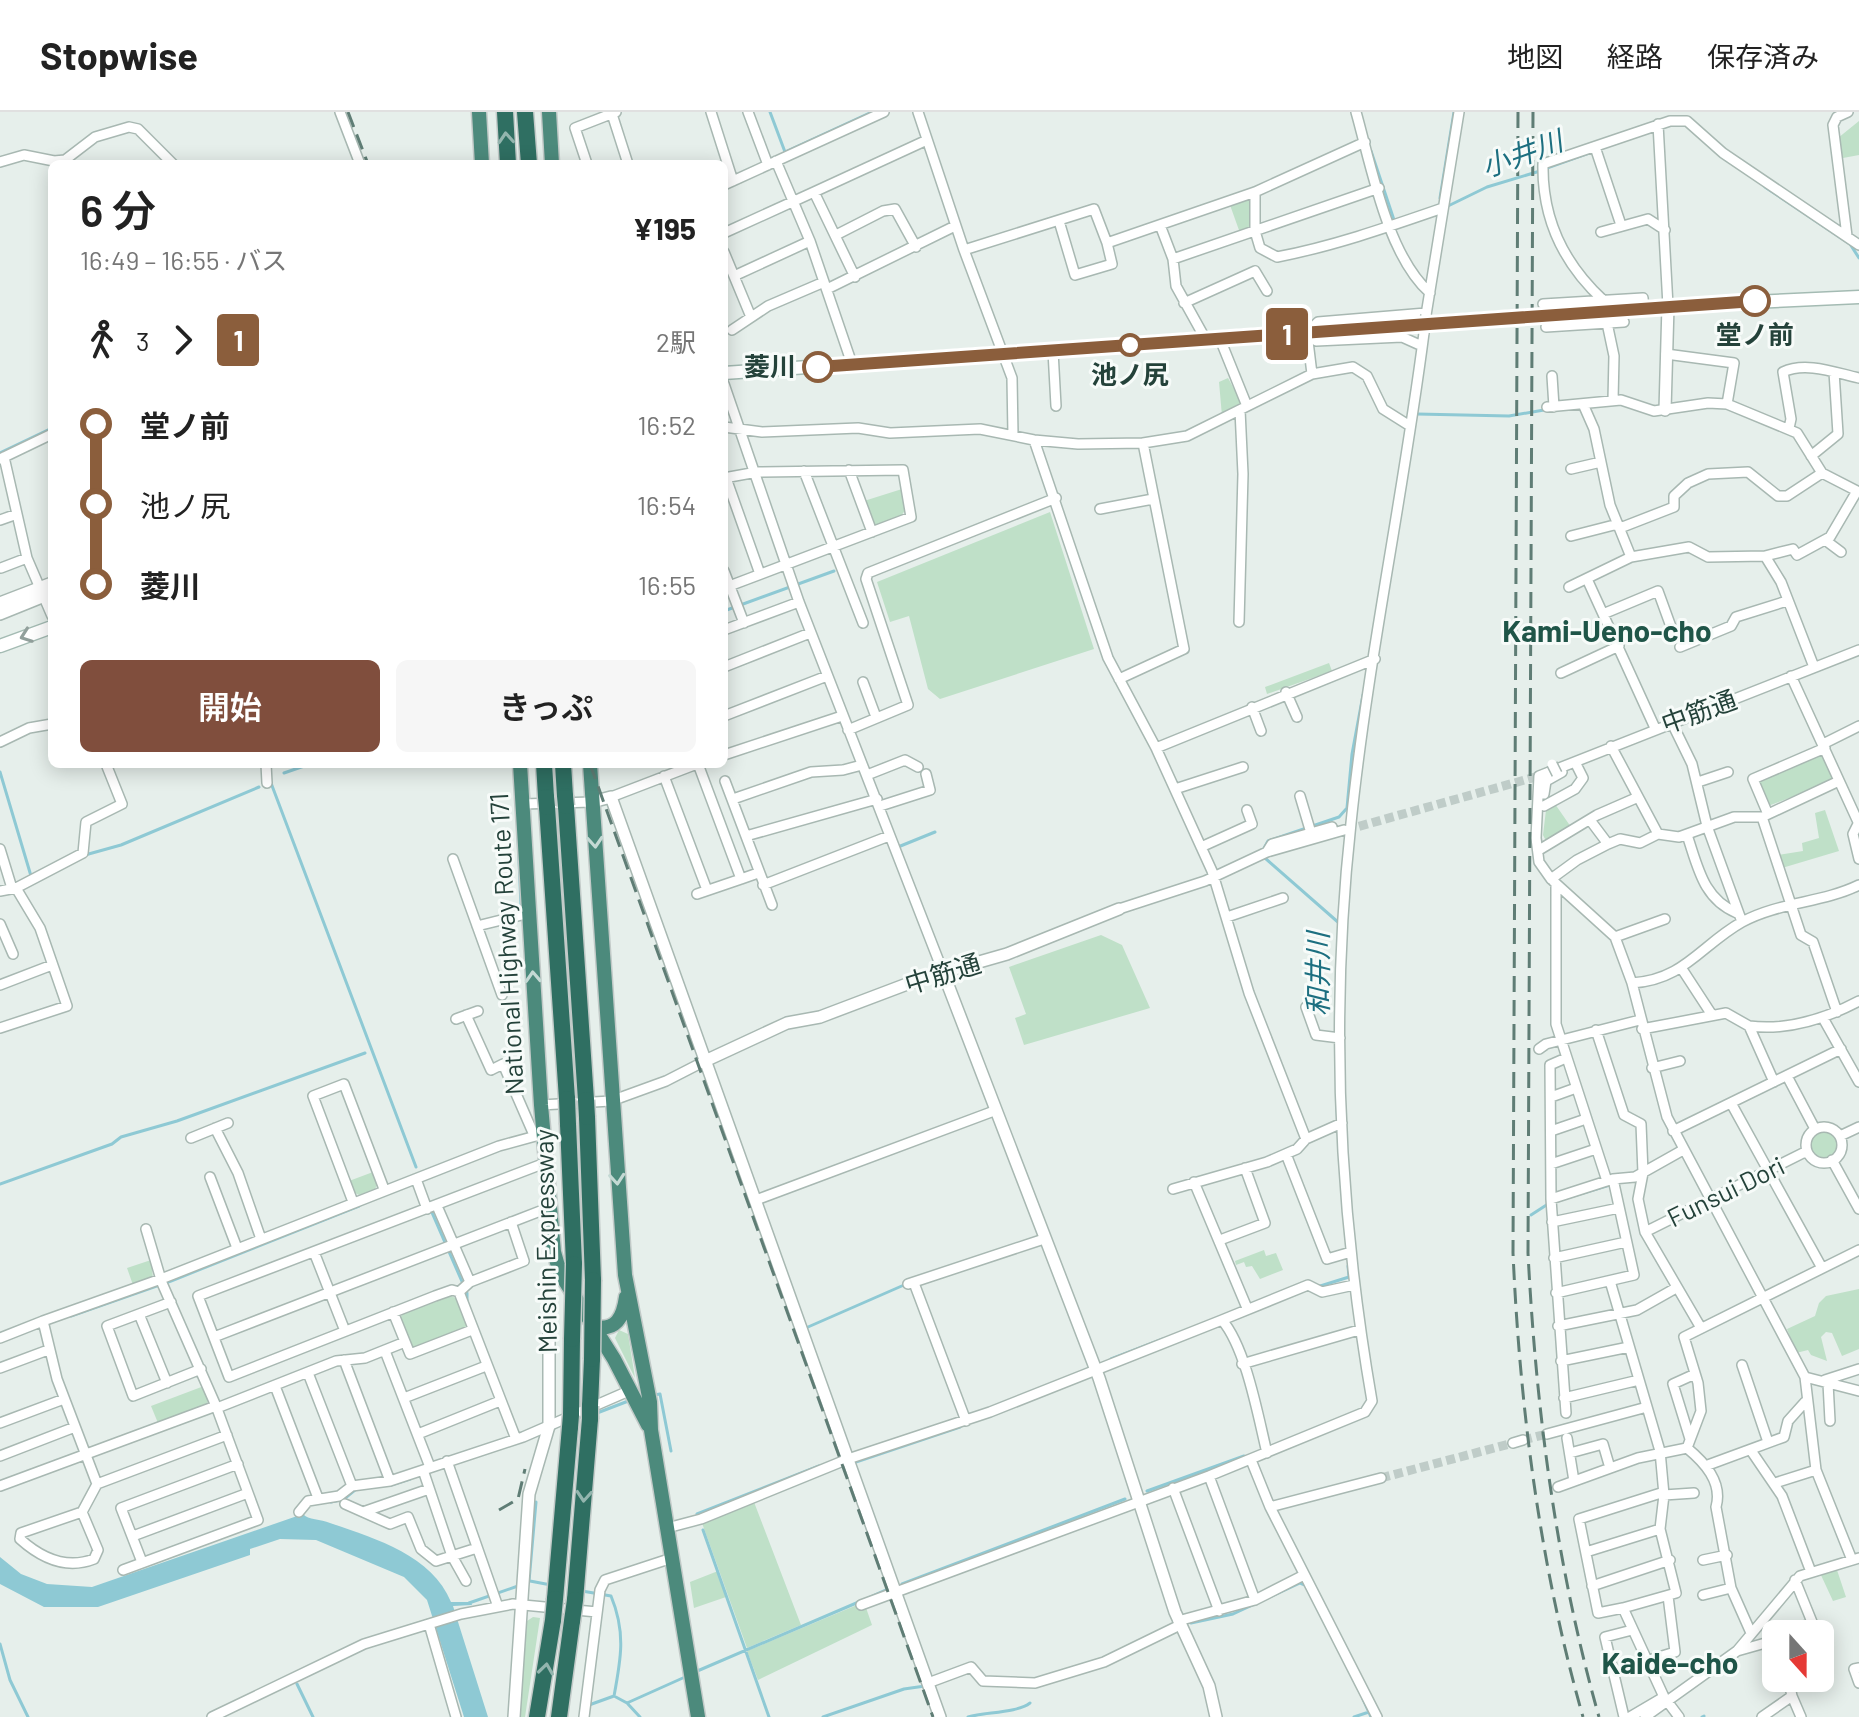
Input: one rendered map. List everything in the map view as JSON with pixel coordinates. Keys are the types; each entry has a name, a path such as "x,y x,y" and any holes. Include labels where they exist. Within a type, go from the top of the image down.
{"highway":[{"path":"479,112 482,160"},
{"path":"505,112 508,160"},
{"path":"525,112 529,160"},
{"path":"549,112 552,160"},
{"name":"National Highway Route 171","path":"520,768 541,1105 538,1134 545,1163 548,1208 567,1268 594,1327 640,1397"},
{"name":"Meishin Expressway","path":"537,1717 556,1589 570,1421 572,1339 567,1268 567,1099 544,768"},
{"name":"Meishin Expressway","path":"559,1717 576,1591 590,1412 593,1280 586,1108 563,768"},
{"name":"National Highway Route 171","path":"590,768 611,1101 627,1289 640,1397 651,1430 698,1717"},
{"path":"594,1327 606,1329 616,1325 624,1310 627,1289"}],"main road":[{"path":"728,373 1668,306 1859,297"},
{"path":"0,646 48,628"}],"street":[{"path":"340,112 358,160"},
{"path":"711,112 722,160"},
{"path":"748,112 794,200 852,364"},
{"path":"728,183 884,112"},
{"path":"918,112 955,226 1005,352 1015,389 1013,435"},
{"path":"1356,112 1390,226 1413,272 1430,293"},
{"path":"861,1605 1251,1460 1365,1412 1372,1401 1354,1285 1342,1123 1341,958 1347,826 1459,112"},
{"path":"1847,236 1833,125 1837,117 1848,112"},
{"path":"586,160 575,128 614,113 627,160"},
{"path":"1603,300 1567,260 1545,208 1543,164 1658,124 1687,121 1723,153 1859,245"},
{"path":"1658,124 1668,306 1665,410"},
{"path":"65,160 95,137 129,127 138,129 169,160"},
{"path":"728,231 927,140"},
{"path":"1107,243 1255,192 1365,142"},
{"path":"1595,147 1621,225"},
{"path":"0,162 24,155 49,160"},
{"path":"1173,259 1379,188"},
{"path":"814,192 855,277"},
{"path":"1255,192 1255,231 1260,248 1277,257 1305,248 1340,244 1443,208"},
{"path":"836,235 883,211 895,209 916,247"},
{"path":"964,250 1094,209 1112,264 1075,275 1059,221"},
{"path":"1601,232 1648,219 1665,230"},
{"path":"1160,225 1173,259 1176,286 1206,340"},
{"path":"732,330 751,317 826,285 855,277 955,226"},
{"path":"734,276 810,241"},
{"path":"728,262 751,317"},
{"path":"1184,303 1255,271 1267,291"},
{"path":"1543,304 1643,298 1644,308"},
{"path":"1307,333 1318,322 1426,314"},
{"path":"1546,327 1624,322"},
{"path":"1607,323 1614,356 1613,400"},
{"path":"1307,333 1316,341 1402,337 1422,346"},
{"path":"1307,333 1312,374"},
{"path":"1220,339 1244,408 1239,622"},
{"path":"1053,351 1056,406"},
{"path":"1666,354 1734,363 1727,404"},
{"path":"728,428 740,431 858,428 904,433 969,428 1034,440 1091,444 1143,443 1187,436 1312,374 1353,367 1367,376 1383,409 1410,426"},
{"path":"1789,428 1791,419 1783,372 1793,367 1859,378"},
{"path":"1811,456 1838,434 1834,372"},
{"path":"1552,376 1550,407 1613,400 1628,402 1642,410 1727,404 1797,433 1822,473 1858,492 1825,540 1797,555 1793,549 1765,556 1708,557 1689,547 1631,557 1569,587"},
{"path":"728,396 757,472 810,633 1096,1371 1179,1623 1209,1686 1216,1717"},
{"path":"1583,404 1594,429 1619,526 1631,557"},
{"path":"45,592 27,558 2,458 48,436"},
{"path":"1034,440 1108,658 1156,748 1201,847 1227,917 1249,993 1306,1139"},
{"path":"1119,679 1184,649 1143,443"},
{"path":"1571,469 1601,462"},
{"path":"849,470 872,532"},
{"path":"728,477 757,472 903,470 911,517 728,587"},
{"path":"804,471 831,549 863,623"},
{"path":"1571,536 1619,526 1674,507 1674,496 1688,483 1708,474 1748,472 1778,496 1787,496 1822,473"},
{"path":"728,486 760,574"},
{"path":"848,730 908,705 866,579 868,573 1056,498"},
{"path":"1100,509 1153,499"},
{"path":"0,520 17,514"},
{"path":"1825,540 1841,552"},
{"path":"1765,556 1814,667"},
{"path":"1,568 27,558"},
{"path":"1587,579 1655,728"},
{"path":"728,589 744,623"},
{"path":"1603,614 1658,591 1674,635"},
{"path":"0,603 45,592"},
{"path":"0,614 45,592"},
{"path":"1680,647 1731,626 1736,617 1787,601"},
{"path":"728,629 799,602"},
{"path":"728,665 810,633"},
{"path":"1561,673 1619,646"},
{"name":"中筋通","path":"1539,850 1536,838 1539,776 1671,721 1859,650"},
{"path":"1156,748 1286,692 1375,659"},
{"path":"728,714 827,676"},
{"path":"1791,676 1858,824 1853,834 1859,859"},
{"path":"863,682 876,717"},
{"path":"1286,692 1297,717"},
{"path":"1252,707 1261,731"},
{"path":"728,754 842,716"},
{"path":"1671,721 1698,782 1707,826 1740,918"},
{"path":"0,742 29,728 48,725"},
{"path":"1837,1012 1813,942 1801,935 1789,903 1753,779 1859,726"},
{"path":"1662,1717 1737,1651 1795,1580 1855,1559 1816,1470 1805,1402 1805,1377 1673,1131 1652,1068 1632,983 1615,937 1553,882 1539,862 1544,785 1557,774 1612,748 1636,798 1658,834 1671,838 1734,817 1765,814 1839,781"},
{"path":"746,836 930,790 922,770 905,760 867,775"},
{"path":"1552,764 1557,774"},
{"path":"733,799 811,772 862,765"},
{"path":"1544,806 1575,789 1583,778 1577,766"},
{"path":"1175,789 1243,767"},
{"path":"0,891 16,888 83,853 86,822 122,804 108,768"},
{"path":"266,768 267,783"},
{"path":"523,804 592,802 687,768"},
{"path":"699,768 741,879"},
{"path":"1698,782 1728,772"},
{"path":"664,776 702,892 758,873"},
{"path":"725,781 772,905"},
{"path":"1300,796 1311,833"},
{"path":"611,797 940,1717"},
{"path":"1539,850 1636,798"},
{"path":"1201,847 1252,824 1247,810"},
{"path":"1590,820 1608,844"},
{"path":"1264,853 1272,844 1347,826"},
{"name":"中筋通","path":"541,1105 611,1101 787,1023 820,1017 943,972 1060,936 1119,909 1213,878 1264,853 1347,826"},
{"path":"1556,1293 1634,1275 1619,1208 1596,1149 1556,1024 1553,882 1577,860 1608,844 1620,839 1640,843 1658,834"},
{"path":"1687,835 1707,890 1723,907 1740,918"},
{"path":"763,885 889,836"},
{"path":"0,849 11,885 16,888 40,928 67,1006 0,1028"},
{"path":"453,859 502,995"},
{"path":"1632,983 1660,980 1682,969 1740,918 1789,903 1832,896 1858,886"},
{"path":"1227,917 1283,898"},
{"path":"477,926 530,913"},
{"path":"1615,937 1665,919"},
{"path":"0,924 13,954"},
{"path":"0,985 52,965"},
{"path":"1682,969 1712,1015"},
{"path":"1539,1049 1596,1030 1722,1012 1749,1026 1786,1026 1823,1018 1859,1001"},
{"path":"1306,1007 1320,1038 1340,1038"},
{"path":"0,1338 163,1283 237,1248 384,1189 416,1183 538,1134 503,1064 491,1070 461,1017 478,1011"},
{"path":"1823,1018 1859,1082"},
{"path":"1749,1026 1774,1082"},
{"path":"1596,1030 1624,1115 1641,1124 1643,1173 1638,1199 1645,1232 1701,1328"},
{"path":"1673,1131 1841,1049"},
{"path":"1566,1058 1550,1065 1552,1222 1566,1413"},
{"path":"1652,1068 1680,1061"},
{"path":"1787,1076 1815,1129"},
{"path":"353,1202 313,1096 344,1084 384,1189"},
{"path":"1551,1097 1576,1088"},
{"path":"1731,1103 1822,1268"},
{"path":"756,1200 994,1111"},
{"path":"1551,1131 1586,1119"},
{"path":"191,1138 228,1123"},
{"path":"1173,1189 1286,1154 1306,1139 1342,1123"},
{"path":"1829,1127 1840,1136 1840,1152 1832,1160 1821,1162 1807,1151 1806,1141 1815,1129 1829,1127"},
{"path":"1840,1136 1859,1127"},
{"path":"215,1128 238,1173 261,1239"},
{"path":"1551,1164 1596,1149"},
{"path":"1551,1199 1643,1173 1683,1150"},
{"name":"Funsui Dori","path":"1645,1232 1807,1151"},
{"path":"1286,1154 1327,1259 1351,1252"},
{"path":"1832,1160 1859,1209"},
{"path":"511,1222 524,1261 465,1287 229,1377 198,1296 545,1163"},
{"path":"1220,1240 1265,1223 1245,1168"},
{"path":"215,1181 237,1248"},
{"path":"1194,1182 1247,1308"},
{"path":"416,1183 449,1246 465,1287 472,1330 500,1401 519,1438"},
{"path":"214,1337 548,1208"},
{"path":"1552,1222 1619,1208"},
{"path":"123,1570 238,1522 258,1520 217,1407 163,1283 146,1229"},
{"path":"966,1421 911,1284 1044,1239"},
{"path":"1554,1258 1626,1242"},
{"path":"1706,1405 1682,1340 1859,1250"},
{"path":"314,1252 345,1331"},
{"path":"514,1717 529,1494 549,1426 549,1287 567,1268"},
{"path":"1610,1281 1660,1451 1664,1494 1660,1529 1676,1593 1598,1613 1579,1519 1664,1494 1694,1493"},
{"path":"667,1528 701,1519 826,1468 849,1463 966,1421 1308,1285 1322,1292 1354,1285"},
{"path":"1558,1326 1637,1310 1676,1288"},
{"path":"171,1302 107,1326 133,1396 201,1369"},
{"path":"393,1312 410,1354 472,1330"},
{"path":"139,1314 167,1383"},
{"path":"1225,1318 1242,1364 1267,1453"},
{"path":"43,1323 64,1399 97,1484"},
{"path":"1242,1364 1359,1330"},
{"path":"0,1486 344,1360 385,1351 405,1342"},
{"path":"1561,1361 1629,1347"},
{"path":"0,1368 48,1350"},
{"path":"385,1351 418,1434 427,1476 452,1556 466,1581"},
{"path":"344,1360 390,1481"},
{"path":"1742,1365 1768,1442"},
{"path":"404,1398 486,1366"},
{"path":"1823,1382 1859,1369"},
{"path":"308,1373 352,1486"},
{"path":"1695,1374 1673,1384 1688,1443 1708,1465 1718,1496 1716,1507 1731,1588 1751,1633"},
{"path":"1805,1377 1859,1391"},
{"path":"1564,1398 1639,1380"},
{"path":"1823,1382 1830,1421"},
{"path":"275,1386 318,1498"},
{"path":"1558,1487 1688,1443 1699,1422 1699,1390"},
{"path":"363,1512 449,1466 549,1426 640,1397"},
{"path":"0,1423 64,1399"},
{"path":"418,1434 500,1401"},
{"path":"1708,1465 1752,1452 1786,1435 1788,1421 1805,1402"},
{"path":"1547,1434 1647,1407"},
{"path":"0,1456 75,1427"},
{"path":"82,1512 98,1550 94,1559 81,1564 40,1557 20,1539 21,1533 82,1512 97,1484 227,1435"},
{"path":"1567,1438 1574,1481"},
{"path":"1570,1453 1603,1444 1610,1468"},
{"path":"1752,1452 1775,1483 1811,1572"},
{"path":"1251,1460 1270,1507 1377,1717"},
{"path":"142,1562 121,1508 238,1464"},
{"path":"449,1466 495,1599"},
{"path":"1775,1483 1816,1470"},
{"path":"299,1512 308,1501 339,1496 352,1486 427,1476"},
{"path":"1209,1476 1255,1600"},
{"path":"1270,1507 1381,1478"},
{"path":"1173,1488 1219,1611"},
{"path":"133,1536 248,1493"},
{"path":"345,1504 390,1524 408,1517 421,1549 436,1561 477,1548"},
{"path":"1586,1552 1660,1529"},
{"path":"1703,1560 1727,1555"},
{"path":"585,1710 599,1601 605,1580 672,1558"},
{"path":"1592,1586 1670,1560"},
{"path":"928,1683 971,1667 983,1681 1035,1683 1104,1662 1179,1623 1255,1600 1304,1575"},
{"path":"1795,1580 1811,1620"},
{"path":"1703,1595 1731,1588"},
{"path":"1646,1661 1675,1652 1668,1596"},
{"path":"212,1717 364,1644 461,1614 495,1599 522,1607 599,1601"},
{"path":"1623,1608 1646,1661 1671,1707"},
{"path":"429,1624 456,1717"},
{"path":"1624,1717 1605,1637 1632,1630"},
{"path":"1737,1651 1762,1644"},
{"path":"1859,1668 1854,1669 1859,1683"},
{"path":"1791,1692 1801,1717"},
{"path":"1768,1716 1792,1696"},
{"path":"1630,1717 1671,1707"},
{"path":"1645,1717 1671,1707"}],"green space":[{"path":"1859,121 1859,155 1843,158 1838,138"},
{"path":"1252,197 1249,229 1240,233 1230,205"},
{"path":"1228,378 1243,405 1222,416 1219,382"},
{"path":"902,489 906,509 901,516 878,525 872,523 864,501"},
{"path":"1050,512 1094,649 940,699 928,689 909,616 890,622 877,582"},
{"path":"1329,663 1332,671 1267,694 1265,687"},
{"path":"1821,751 1835,775 1833,781 1768,806 1756,778"},
{"path":"1555,804 1571,827 1546,841 1543,835 1546,810"},
{"path":"1825,810 1839,851 1782,868 1778,855 1803,851 1802,843 1819,838 1815,813"},
{"path":"1101,935 1122,945 1150,1008 1024,1045 1015,1018 1026,1014 1009,967"},
{"path":"1824,1129 1835,1133 1839,1144 1835,1155 1824,1159 1813,1155 1809,1144 1813,1133"},
{"path":"373,1172 378,1183 375,1189 359,1195 355,1193 349,1181"},
{"path":"1264,1250 1266,1256 1276,1253 1283,1270 1260,1279 1252,1266 1246,1267 1244,1262 1236,1265 1235,1261"},
{"path":"151,1260 153,1278 133,1285 127,1268"},
{"path":"1859,1289 1859,1349 1842,1356 1832,1333 1826,1332 1821,1337 1827,1361 1811,1355 1808,1350 1796,1353 1787,1329 1815,1316 1819,1303 1826,1296"},
{"path":"451,1296 458,1299 466,1326 464,1332 415,1349 409,1346 400,1320 402,1314"},
{"path":"619,1330 628,1334 635,1378 615,1338"},
{"path":"204,1386 209,1399 206,1405 158,1423 151,1406"},
{"path":"754,1502 801,1625 747,1648 702,1523"},
{"path":"1836,1567 1846,1597 1833,1601 1820,1573"},
{"path":"718,1571 726,1597 694,1608 690,1582"},
{"path":"864,1602 872,1625 758,1680 747,1651"},
{"path":"533,1617 540,1618 525,1717 519,1717 527,1621"}],"water":[{"path":"303,1514 400,1550 430,1572 451,1602 471,1602 472,1605 453,1606 488,1717 464,1717 427,1600 404,1577 316,1540 280,1539 250,1549 250,1555 98,1607 44,1607 0,1584 0,1557 21,1574 47,1584 92,1587"}],"waterway":[{"path":"770,112 785,152 872,112"},
{"path":"1440,198 1454,112"},
{"path":"1371,151 1395,223"},
{"name":"小井川","path":"1547,168 1589,153"},
{"name":"小井川","path":"1446,207 1487,187 1540,171"},
{"name":"小井川","path":"1765,187 1850,244 1859,258"},
{"name":"和井川","path":"1417,414 1509,416 1544,410"},
{"path":"0,453 48,430"},
{"path":"728,610 834,571"},
{"name":"和井川","path":"1263,850 1268,841 1339,817 1347,808 1352,754 1363,695"},
{"path":"284,773 298,768"},
{"path":"0,772 31,876"},
{"path":"271,783 416,1167"},
{"path":"85,855 121,845 259,787"},
{"path":"898,847 935,832"},
{"path":"518,838 521,906"},
{"name":"和井川","path":"1265,858 1339,923"},
{"path":"0,1184 112,1144 121,1137 177,1121 365,1053"},
{"name":"和井川","path":"1337,1107 1339,1147"},
{"path":"1570,1197 1613,1184"},
{"path":"1531,1215 1548,1204"},
{"path":"71,1316 171,1281 359,1206"},
{"path":"430,1208 467,1293 467,1305"},
{"path":"1317,1287 1349,1277 1348,1266"},
{"path":"808,1327 904,1285"},
{"path":"1111,1359 1163,1339"},
{"path":"654,1395 660,1394 671,1451"},
{"path":"597,1413 631,1400"},
{"path":"853,1463 960,1427"},
{"path":"1147,1491 1244,1456"},
{"path":"697,1514 819,1466"},
{"path":"391,1485 410,1479"},
{"path":"331,1502 344,1499 355,1490"},
{"path":"902,1584 1125,1499"},
{"path":"529,1581 536,1502"},
{"path":"703,1530 769,1717"},
{"path":"530,1581 551,1585"},
{"path":"1191,1623 1233,1614 1300,1583 1305,1585"},
{"path":"469,1603 518,1586"},
{"path":"868,1598 890,1588"},
{"path":"582,1591 611,1596 616,1609 621,1646 614,1696"},
{"path":"695,1672 861,1601"},
{"path":"0,1644 10,1680 28,1717"},
{"path":"627,1703 685,1677"},
{"path":"297,1684 313,1717"},
{"path":"823,1717 904,1689 925,1686"},
{"path":"589,1705 614,1696 627,1703 640,1717"},
{"path":"1363,1699 1371,1717"},
{"path":"968,1717 1009,1711 1030,1703"},
{"path":"1354,1717 1369,1712"}],"tunnel":[{"path":"1346,830 1539,776"},
{"path":"1523,1440 1547,1434"},
{"path":"1381,1478 1513,1443"}],"railway":[{"path":"348,112 366,160"},
{"path":"1518,112 1513,1253 1521,1370 1534,1487 1555,1603 1583,1717"},
{"path":"1533,112 1528,1253 1536,1370 1550,1487 1571,1602 1599,1717"},
{"path":"591,768 933,1717"},
{"path":"499,1510 518,1499 525,1469"}],"bus line":[{"name":"1","path":"818,367 1755,301"}],"place":[{"name":"堂ノ前","path":"1755,301"},
{"name":"池ノ尻","path":"1130,345"},
{"name":"菱川","path":"818,367"}],"district":[{"name":"Kami-Ueno-cho","path":"1607,632"},
{"name":"Kaide-cho","path":"1670,1664"}]}
